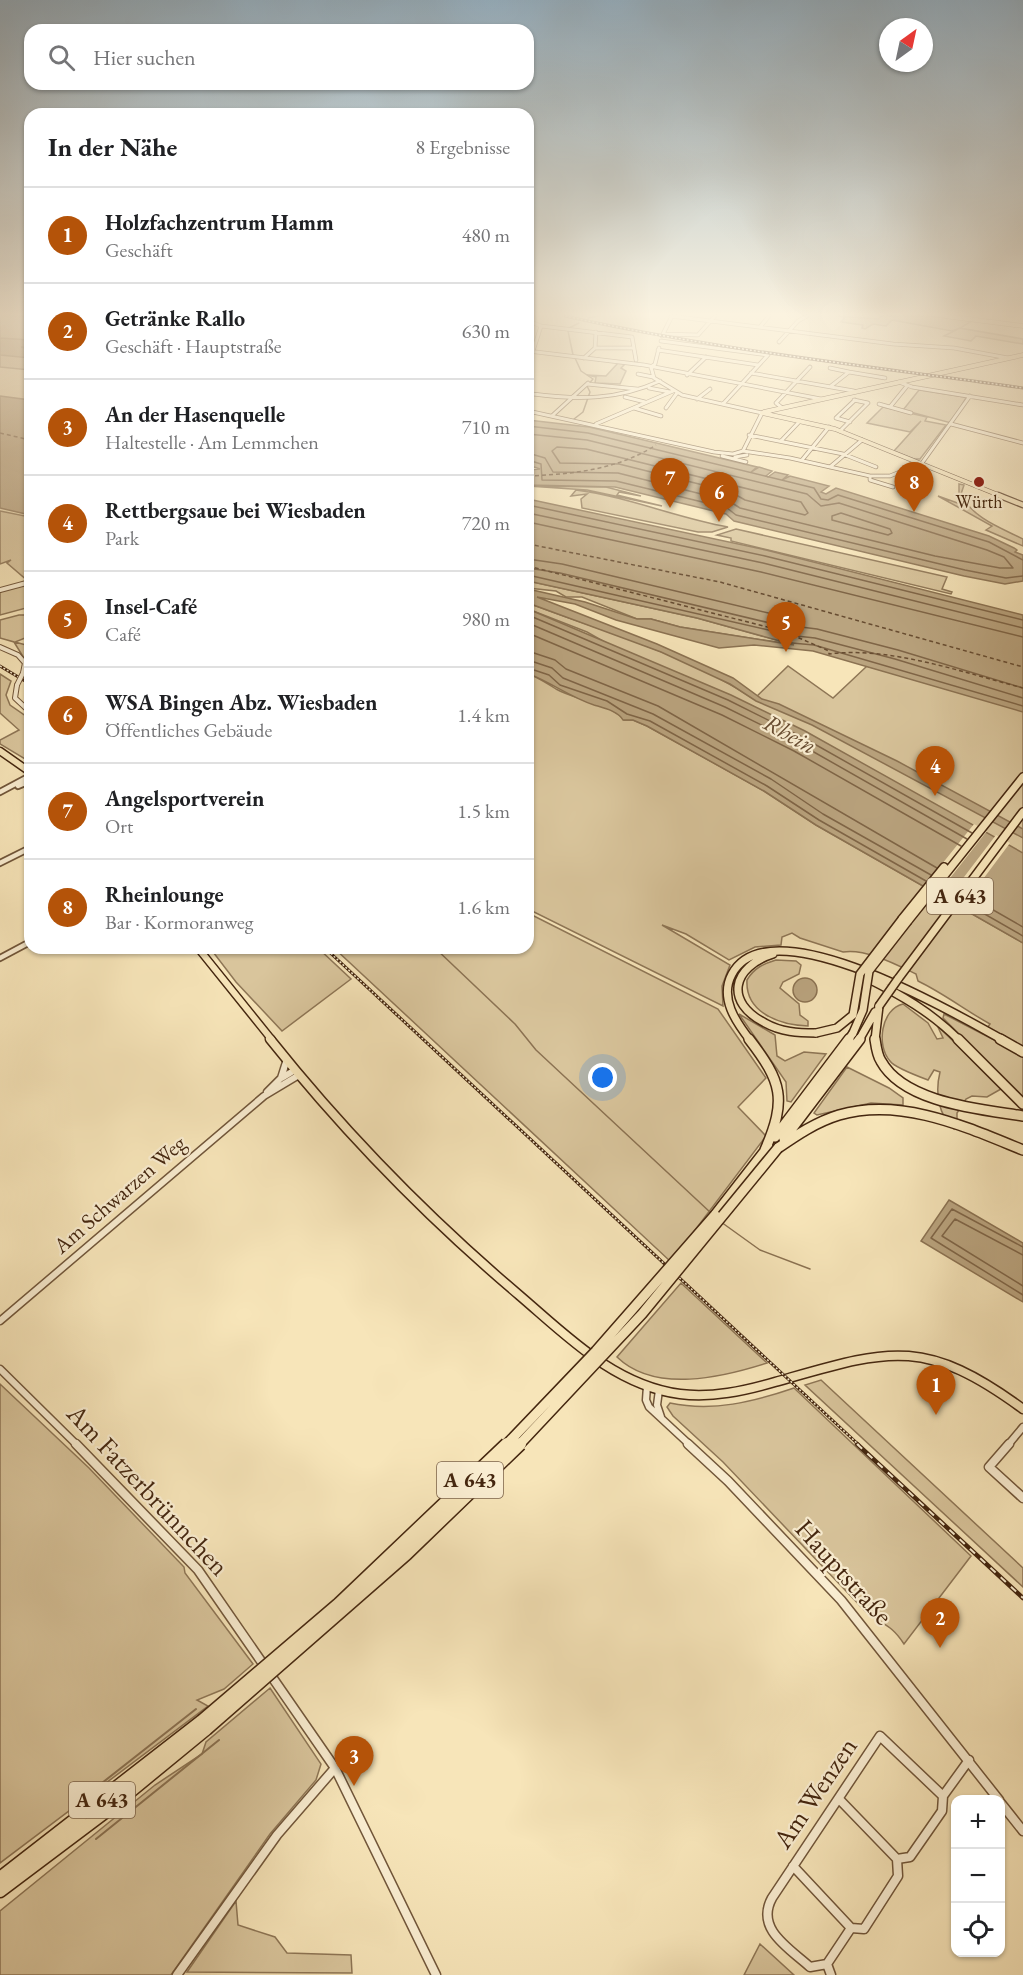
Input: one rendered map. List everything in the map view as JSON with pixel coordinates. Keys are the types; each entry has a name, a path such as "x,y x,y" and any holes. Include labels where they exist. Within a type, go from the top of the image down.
{"highway":[{"name":"A 643","path":"0,1891 105,1812 318,1623 536,1415 662,1278 765,1150 857,1027 864,1005 866,981 873,965 1023,777"},
{"path":"1014,788 1001,797 867,963 857,981 856,1008 847,1022 824,1032 789,1032 757,1019 746,1009 739,997 737,985 740,974 748,964 760,958 790,954 832,962 882,985 928,1010 956,1035 1023,1104"},
{"name":"A 643","path":"0,1878 204,1725 386,1573 531,1433 658,1296 778,1148 861,1037 879,1006 1023,812"},
{"path":"765,1150 779,1119 781,1093 771,1068 731,1011 727,993 729,979 740,963 765,951 790,949 832,962 913,993 1023,1052"},
{"path":"879,1006 874,1028 878,1054 890,1073 902,1084 935,1100 1023,1116"},
{"path":"778,1148 795,1134 821,1120 861,1110 890,1109 919,1113 978,1132 1023,1150"}],"main road":[{"path":"762,413 777,408"},
{"path":"771,410 769,413 773,415"},
{"path":"762,413 840,431 1023,506"},
{"path":"0,751 24,767"},
{"path":"203,954 286,1059 371,1157 464,1247 595,1359 615,1372 659,1390 686,1395 724,1395 875,1354 908,1354 930,1358 975,1375 1023,1409"}],"street":[{"path":"553,415 560,408"},
{"path":"596,424 630,408"},
{"path":"637,408 661,416"},
{"path":"738,408 762,413 743,451"},
{"path":"846,408 836,418 850,422"},
{"path":"840,431 863,408"},
{"path":"894,408 911,413"},
{"path":"723,455 743,451 802,460 870,476 890,476 920,464 961,408"},
{"path":"534,412 596,424 731,458 745,458 739,456 731,458"},
{"path":"781,441 801,421"},
{"path":"951,423 1023,443"},
{"path":"802,460 829,428"},
{"path":"749,435 843,454 876,467"},
{"path":"830,467 862,440"},
{"path":"870,476 872,481 893,487"},
{"path":"0,590 24,584"},
{"path":"0,647 24,662"},
{"path":"24,668 17,685 15,698 24,706"},
{"path":"17,783 24,767"},
{"path":"0,793 24,779"},
{"path":"0,793 24,783"},
{"path":"0,863 24,851"},
{"path":"0,958 24,945"},
{"name":"Am Schwarzen Weg","path":"280,1079 286,1059"},
{"name":"Am Schwarzen Weg","path":"264,1096 280,1079 297,1072"},
{"name":"Am Schwarzen Weg","path":"0,1321 123,1213 264,1096 297,1072"},
{"name":"Am Fatzerbrünnchen","path":"0,1369 133,1500 198,1570 335,1768 436,1975"},
{"name":"Hauptstraße","path":"647,1386 647,1404 728,1481 834,1593 995,1795"},
{"path":"659,1390 657,1405 661,1418"},
{"path":"1023,1427 989,1467 1023,1498"},
{"name":"Am Wenzen","path":"827,1964 810,1967 770,1931 765,1909 880,1736 943,1796"},
{"path":"897,1859 910,1857 942,1811 943,1796 969,1760"},
{"path":"177,1975 277,1835 335,1768"},
{"path":"794,1866 851,1928 864,1929 898,1876 897,1859 839,1799"},
{"name":"Hauptstraße","path":"1005,1808 1023,1831"},
{"path":"831,1975 827,1964 851,1928"}],"shaded area":[{"path":"882,408 888,408 927,417 925,421 946,425 920,459 914,459 894,451 921,421 910,432 867,423"},
{"path":"904,408 960,408 951,423 903,410"},
{"path":"959,484 964,485 961,494 972,510 1023,539 1023,546 986,530 992,526 938,496 963,505 959,495"},
{"path":"534,486 606,487 641,496 619,492 617,495 662,506 587,490"},
{"path":"576,490 615,497 728,527 712,532 698,532 582,508 581,499 587,494 571,496"},
{"path":"0,511 24,516 24,578 7,563 11,560 0,564"},
{"path":"736,529 947,577 942,589 952,592 951,594 731,541 731,538 717,535"},
{"path":"534,582 697,618 795,645 680,627 651,619 637,619 582,597 566,597 556,591 534,589"},
{"path":"24,584 24,609 0,615 0,592"},
{"path":"534,605 673,656 728,683 754,699 788,666 833,698 867,666 1023,711 1023,880 587,632 534,611"},
{"path":"24,615 24,638 15,642 24,644 24,658 14,642 0,638 0,620"},
{"path":"0,674 11,681 6,695 10,705 24,715 24,758 0,744 0,740 19,730 0,713"},
{"path":"534,676 563,693 612,710 624,720 633,720 647,726 764,791 816,825 1023,943 1023,1048 987,1028 990,1024 918,981 916,974 871,955 852,951 843,952 800,938 792,933 782,937 781,945 755,947 729,960 686,934 662,925 730,965 722,986 723,1006 534,912"},
{"path":"534,916 718,1009 766,1078 738,1107 766,1136 671,1262 340,954 534,954"},
{"path":"215,954 324,954 351,979 282,1031 236,982"},
{"path":"776,960 796,961 801,965 799,974 783,982 780,988 799,1004 800,1015 808,1021 808,1026 776,1020 758,1009 752,1001 747,980 759,967"},
{"path":"903,1004 928,1023 937,1039 943,1038 937,1025 1001,1089 987,1097 972,1096 966,1099 957,1113 957,1124 954,1129 944,1117 939,1103 940,1072 934,1070 928,1080 897,1066 886,1054 882,1038 886,1020 896,1007"},
{"path":"739,1014 775,1035 777,1056 785,1061 804,1052 826,1054 791,1102 787,1101 786,1082"},
{"path":"944,1014 1023,1055 1023,1099 943,1018"},
{"path":"847,1067 889,1088 903,1098 903,1105 871,1103 817,1115 814,1113"},
{"path":"681,1283 767,1363 710,1377 670,1379 650,1376 617,1357"},
{"path":"821,1380 1023,1568 1023,1587 805,1385"},
{"path":"0,1384 89,1468 184,1567 185,1573 253,1664 224,1689 197,1700 208,1706 0,1863"},
{"path":"794,1388 971,1556 904,1644 891,1629 866,1612 723,1462 673,1416 667,1407 670,1403 686,1406 733,1404 763,1398"},
{"path":"270,1688 321,1764 316,1780 270,1834 171,1975 0,1975 0,1911 155,1785 202,1754 206,1742"},
{"path":"236,1901 238,1925 275,1937 287,1953 351,1955 352,1973 187,1972"},
{"path":"760,1944 794,1975 744,1975"}],"water":[{"path":"0,408 24,408 24,514 0,508"},
{"path":"534,421 589,427 757,467 751,472 759,467 772,471 766,476 768,477 775,472 788,475 782,480 790,476 829,486 821,492 826,494 836,488 989,536 1023,555 1023,581 1005,584 964,576 734,521 726,514 615,487 534,485 534,470 540,469 534,467"},
{"path":"534,500 766,550 1023,615 1023,712 813,651 754,645 719,648 616,620 575,604 537,597 657,644 733,678 762,699 779,704 897,761 1023,829 1023,838 812,725 756,701 730,684 661,652 534,605 534,590 585,602 637,619 651,619 680,627 794,645 697,618 534,582"},
{"name":"Rhein","path":"534,612 731,695 805,731 1023,853 1023,943 816,825 764,791 647,726 633,720 623,720 614,712 585,702 534,676"},
{"path":"805,978 810,979 816,985 816,995 810,1001 805,1002 800,1001 794,995 793,990 794,985 800,979"},
{"path":"949,1200 1023,1243 1023,1302 921,1241"}],"pier":[{"path":"974,824 987,831 936,896 922,889"},
{"path":"996,835 1010,843 960,910 945,902"}],"waterway":[{"path":"574,419 584,408"},
{"path":"441,954 515,1024 536,1050 711,1213"},
{"path":"721,1222 760,1250 810,1269"},
{"path":"74,1805 196,1709"},
{"path":"96,1839 219,1740"}],"ferry route":[{"path":"0,433 24,439"},
{"path":"534,476 578,472 610,465 656,445"},
{"path":"534,545 720,582 1023,667"},
{"path":"534,568 783,631 829,651 829,654 852,653 901,657 1023,688"}],"railway":[{"path":"0,666 24,680"},
{"path":"331,954 859,1445"},
{"path":"857,1444 1023,1598"}],"place":[{"name":"Würth","path":"979,482"},
{"name":"Angelsportverein","path":"670,508"},
{"name":"Rheinlounge","path":"914,512"},
{"name":"WSA Bingen Abz. Wiesbaden","path":"719,522"},
{"name":"Insel-Café","path":"786,652"},
{"name":"Rettbergsaue bei Wiesbaden","path":"935,796"},
{"name":"Holzfachzentrum Hamm","path":"936,1415"},
{"name":"Getränke Rallo","path":"940,1648"},
{"name":"An der Hasenquelle","path":"354,1786"}]}
